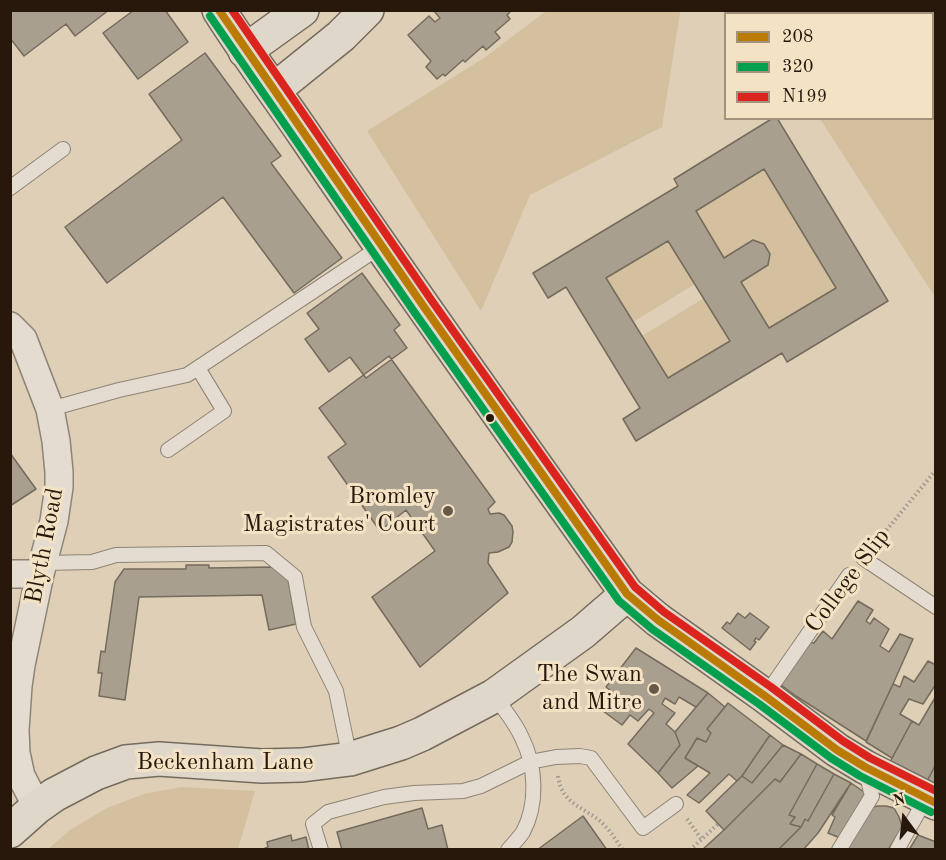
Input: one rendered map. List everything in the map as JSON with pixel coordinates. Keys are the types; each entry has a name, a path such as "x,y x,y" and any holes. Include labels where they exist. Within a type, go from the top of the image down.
{"main road":[{"path":"219,10 380,247 627,594 658,620 837,750 865,767 931,800"},
{"path":"245,51 302,10"},
{"path":"274,90 341,36 367,10"},
{"name":"Beckenham Lane","path":"10,831 54,795 96,773 134,761 159,759 282,766 350,759 379,751 412,738 494,696 583,632 627,594"}],"street":[{"name":"Blyth Road","path":"10,326 23,339 50,409 58,458 59,487 54,521 21,664 15,730 16,753 21,776 37,807"},
{"path":"10,574 42,569"}],"lane":[{"path":"10,188 63,149"},
{"path":"50,409 119,390 187,375 380,247"},
{"path":"168,450 225,411 198,368"},
{"path":"42,569 92,562 116,555 267,553 295,577 304,627 336,691 350,759"},
{"path":"863,558 936,607"},
{"name":"College Slip","path":"765,696 849,574"},
{"path":"494,696 527,747 534,793 522,833 508,849"},
{"path":"321,849 313,824 328,812 384,797 463,791 481,786 530,762 556,758 580,756 591,758 643,828 676,804"},
{"path":"839,849 872,796 865,767"},
{"path":"897,849 931,800"}],"path":[{"name":"College Slip","path":"863,558 936,470"},
{"path":"556,758 559,786 570,802 604,825 622,849"},
{"path":"676,804 702,840"},
{"path":"690,849 718,824"}],"shaded area":[{"path":"546,11 683,11 680,13 662,127 530,195 481,311 367,131 484,58"},
{"path":"935,11 935,297 821,120 934,120 934,12 796,12"},
{"path":"764,169 836,288 769,328 741,282 768,266 770,253 764,244 754,240 724,258 696,211"},
{"path":"668,241 695,284 633,322 606,278"},
{"path":"704,298 730,341 668,378 642,336"},
{"path":"181,787 255,791 238,849 48,849 70,830 107,808 144,794"}],"building":[{"path":"10,10 109,10 75,36 66,24 24,56 10,38"},
{"path":"134,10 165,10 188,42 138,79 103,33"},
{"path":"433,10 512,10 507,15 510,19 495,32 500,38 486,50 483,46 465,62 463,60 445,76 443,74 437,79 426,67 431,61 408,35 429,16 435,22 440,18"},
{"path":"205,53 281,156 271,163 342,258 294,293 223,197 107,283 65,227 182,140 149,94"},
{"path":"770,120 778,120 888,301 787,362 782,353 636,441 623,419 640,408 566,287 548,298 533,273 678,186 674,179","holes":["764,169 836,288 769,328 741,282 768,265 770,254 764,244 753,240 724,258 696,211","668,241 730,341 668,378 606,278"]},
{"path":"362,273 400,325 394,330 407,348 366,378 350,357 329,372 305,339 319,329 307,313"},
{"name":"Bromley Magistrates' Court","path":"389,356 495,502 488,509 490,514 504,515 512,526 513,532 509,547 489,553 488,563 508,593 420,667 372,597 435,551 406,510 380,531 328,457 346,444 319,408"},
{"path":"10,453 36,489 10,506"},
{"path":"186,565 209,565 209,568 274,567 288,579 296,624 269,630 262,595 139,597 125,700 99,696 102,673 98,673 101,651 105,652 115,582 124,569 186,569"},
{"path":"858,601 873,610 866,621 870,624 874,618 889,629 880,646 889,652 900,634 913,639 866,741 781,685 781,680 809,642 814,643 823,631 832,639"},
{"path":"738,613 745,618 750,613 769,627 759,640 756,638 750,650 722,628 727,622 730,624"},
{"path":"636,648 708,693 696,707 679,697 675,704 665,698 662,704 675,713 666,724 675,732 680,745 658,773 628,744 654,713 649,709 638,721 630,715 622,725 603,711 616,695 606,687"},
{"path":"928,661 936,665 936,684 923,704 909,699 900,714 912,721 892,758 866,742 893,684 900,687 904,676 914,682"},
{"path":"708,693 725,707 707,729 711,733 706,742 697,738 685,758 698,766 672,788 658,773 680,745 675,732"},
{"path":"936,696 936,764 926,783 889,764 912,721 919,725"},
{"path":"728,703 770,735 737,781 729,774 699,803 687,795 710,773 685,758 697,738 706,742 711,733 707,729"},
{"path":"770,735 783,745 752,783 742,776"},
{"path":"783,745 801,754 780,782 775,779 724,830 706,811 742,776 752,783"},
{"path":"801,754 817,764 789,815 795,817 790,824 801,827 778,850 702,850 775,779 780,782"},
{"path":"817,764 834,774 808,821 805,819 801,827 790,824 795,817 789,815"},
{"path":"936,764 936,787 926,783"},
{"path":"834,774 851,783 818,833 803,850 778,850 801,827 805,819 808,821"},
{"path":"851,783 867,794 840,838 828,833 835,817 832,815"},
{"path":"873,807 894,808 902,827 888,850 843,850"},
{"path":"422,808 428,829 442,825 448,850 342,850 337,832"},
{"path":"583,816 607,850 537,850"},
{"path":"291,835 292,841 306,837 309,850 261,850 268,847 267,842"},
{"path":"918,835 936,842 936,850 909,850"}],"transit line":[{"name":"208","path":"219,10 424,307 627,594 658,620 837,750 936,803"},
{"name":"N199","path":"232,10 432,301 635,587 664,612 843,741 870,758 936,791"},
{"name":"320","path":"210,16 415,313 619,601 652,629 831,758 860,776 931,812"}],"place":[{"name":"Bromley Magistrates' Court","path":"448,511"},
{"name":"The Swan and Mitre","path":"654,689"}]}
